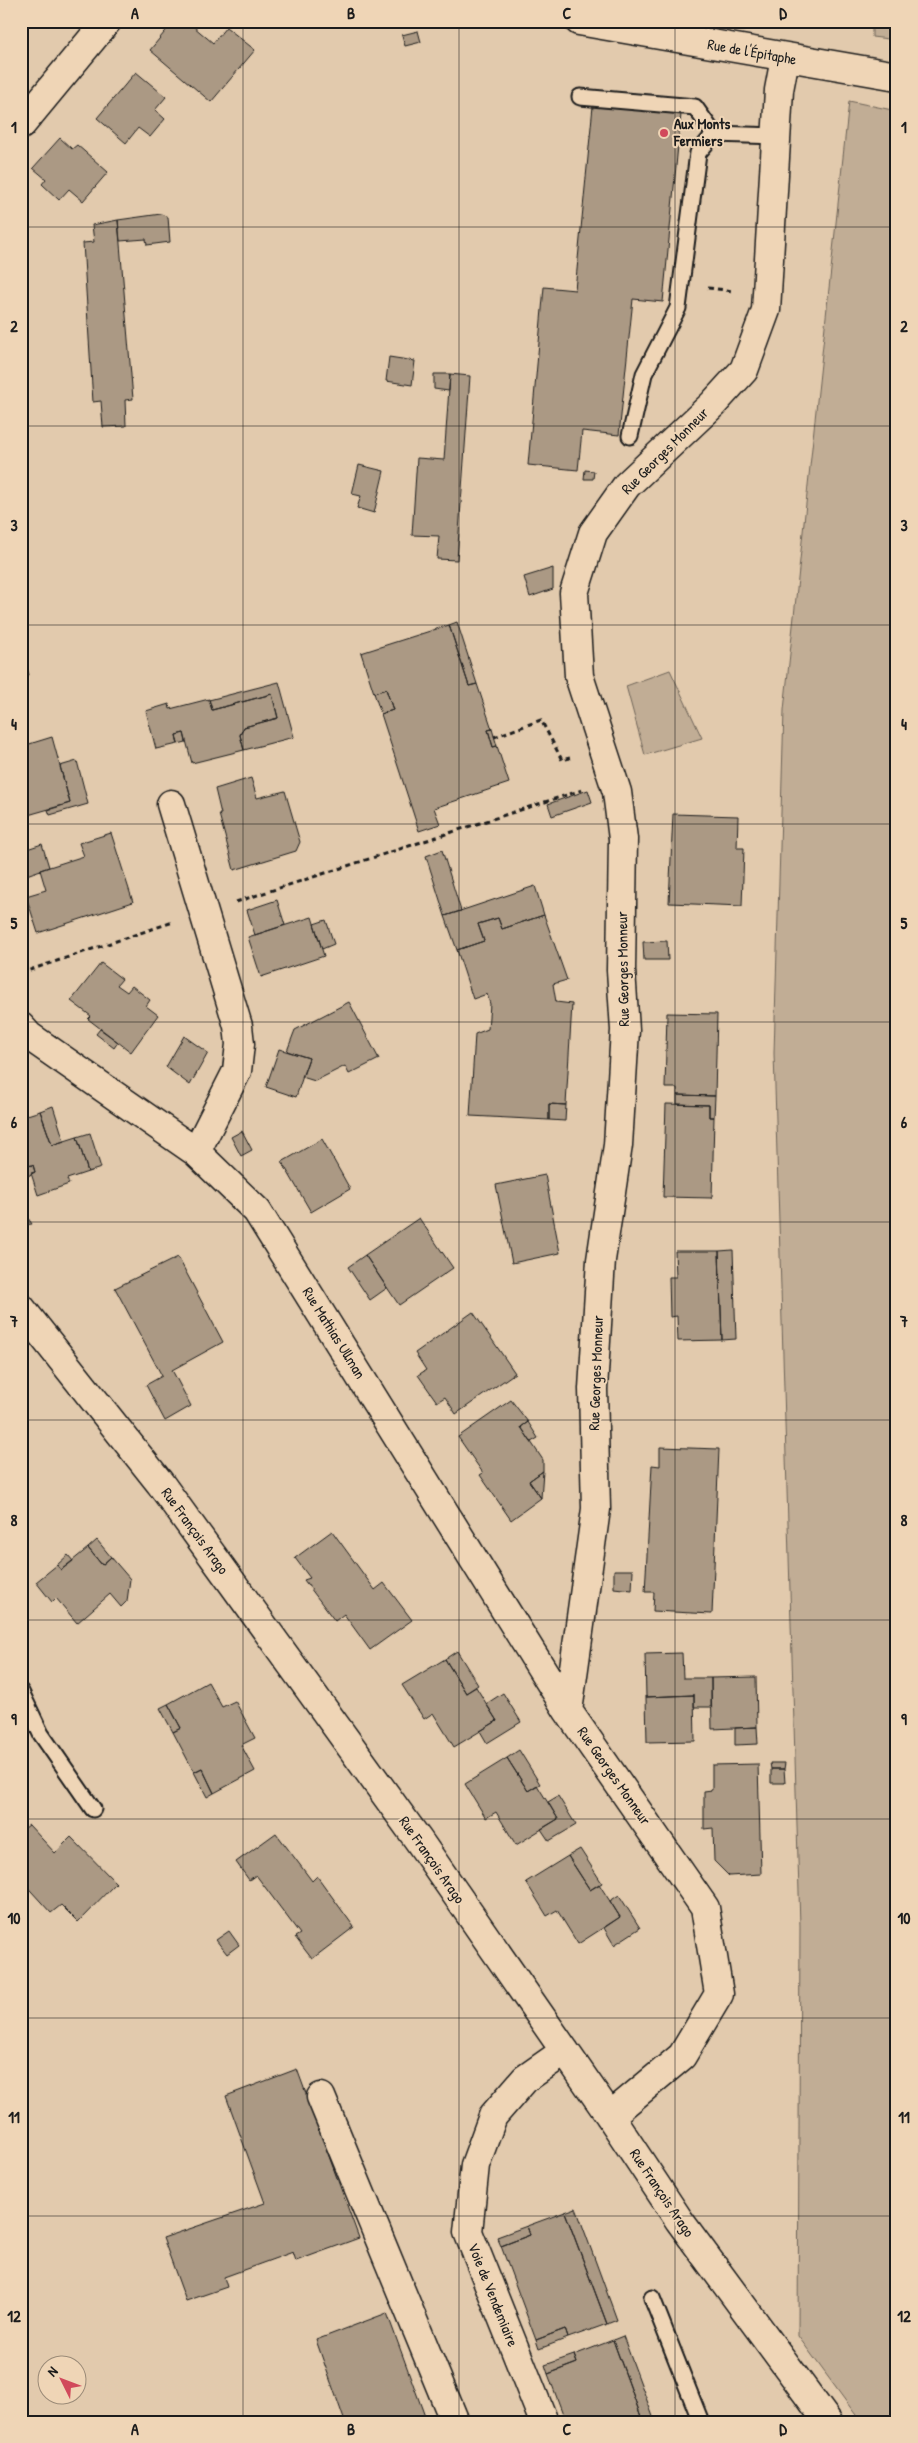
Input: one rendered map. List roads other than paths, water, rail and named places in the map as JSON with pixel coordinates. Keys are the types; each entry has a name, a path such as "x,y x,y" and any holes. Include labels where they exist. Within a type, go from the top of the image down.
{"street":[{"path":"21,125 107,21"},
{"name":"Rue de l'Épitaphe","path":"579,21 897,76"},
{"name":"Rue Georges Monneur","path":"610,2116 682,2056 719,1994 705,1908 568,1711 596,1509 593,1389 601,1260 618,1146 625,1030 621,970 623,839 614,779 579,676 574,593 593,533 627,486 713,404 744,370 766,310 779,90 785,58"},
{"path":"172,804 238,1026 240,1044 237,1071 196,1152"},
{"name":"Rue Mathias Ullman","path":"21,1027 29,1036 196,1152 257,1211 568,1711"},
{"name":"Rue François Arago","path":"21,1308 160,1484 419,1841 610,2116 679,2220 828,2422"},
{"name":"Voie de Vendemiaire","path":"544,2422 468,2232 475,2165 493,2116 525,2080 565,2051"},
{"path":"320,2097 455,2422"}],"lane":[{"path":"580,97 695,107 714,134"},
{"path":"714,134 776,136"},
{"path":"630,436 644,374 678,308 698,153 714,134"},
{"path":"21,1692 42,1734 93,1809"},
{"path":"652,2298 701,2422"}],"place":[{"name":"Aux Monts Fermiers","path":"664,133"}]}
